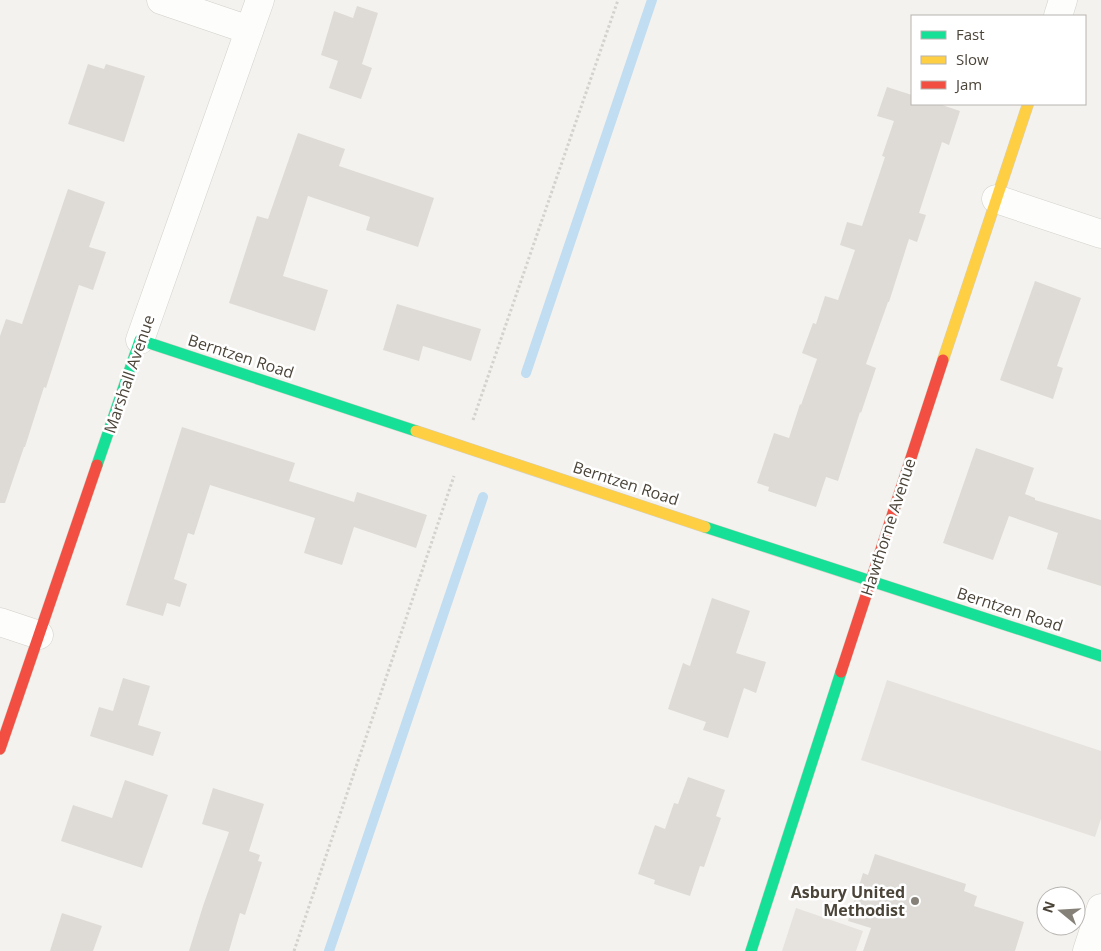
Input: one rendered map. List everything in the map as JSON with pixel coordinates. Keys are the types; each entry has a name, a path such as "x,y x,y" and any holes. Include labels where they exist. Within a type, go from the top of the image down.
{"street":[{"path":"161,0 249,30"},
{"name":"Marshall Avenue","path":"0,749 140,340 260,0"},
{"path":"1058,15 1063,0"},
{"name":"Hawthorne Avenue","path":"751,951 870,581 1028,105"},
{"path":"996,199 1101,234"},
{"name":"Berntzen Road","path":"140,340 1101,656"},
{"path":"0,622 39,635"},
{"path":"1087,951 1101,908"}],"shaded area":[{"path":"887,680 1101,751 1101,819 1095,837 861,760"},
{"path":"796,908 863,931 856,951 782,951"}],"building":[{"path":"357,6 378,13 362,64 372,68 361,99 329,88 338,61 321,55 334,11 353,18"},
{"path":"88,64 104,69 106,64 145,76 124,142 68,124"},
{"path":"887,87 911,95 911,105 942,105 960,111 949,145 942,142 919,213 926,215 917,242 909,239 889,302 866,364 876,368 838,481 826,477 816,507 768,491 769,487 757,483 774,433 789,438 817,359 802,353 813,323 816,324 825,296 838,300 855,250 840,245 847,222 862,226 885,157 882,156 894,121 877,116"},
{"path":"298,133 345,149 339,166 434,198 418,247 366,230 370,217 308,196 283,276 328,290 315,331 229,303 257,216 268,219"},
{"path":"68,189 105,202 89,247 106,252 93,290 79,285 46,388 44,387 5,503 0,503 0,336 6,319 22,324"},
{"path":"1035,281 1081,298 1057,366 1063,368 1053,399 1000,380"},
{"path":"397,304 481,329 471,361 423,346 419,361 383,350"},
{"path":"182,427 295,463 289,481 354,502 357,492 427,515 416,548 354,527 342,565 304,553 315,518 210,485 194,535 188,533 174,579 187,584 180,607 167,603 163,616 126,605"},
{"path":"976,448 1034,468 1025,494 1035,498 1035,500 1101,520 1101,586 1047,569 1058,533 1009,516 993,560 943,543"},
{"path":"712,598 750,611 736,653 766,662 756,693 744,688 728,738 703,730 706,722 668,709 683,663 690,666"},
{"path":"123,678 150,686 138,725 161,732 153,756 90,736 99,707 113,711"},
{"path":"688,777 725,790 716,816 721,818 704,867 700,866 690,896 654,884 655,880 638,874 655,825 665,829 674,803 678,804"},
{"path":"125,780 168,795 142,868 61,841 73,805 112,818"},
{"path":"213,788 264,804 249,851 260,855 258,861 262,862 245,915 240,913 229,951 189,951 229,832 202,824"},
{"name":"Asbury United Methodist","path":"875,854 966,884 964,891 977,896 974,906 1024,922 1015,951 863,951 871,928 848,921 863,873 868,875"},
{"path":"62,913 102,926 93,951 50,951"}],"waterway":[{"path":"526,373 652,0"},
{"path":"329,951 483,497"}],"traffic: fast":[{"path":"97,465 140,340 416,431"},
{"path":"705,527 1101,656"},
{"path":"751,951 841,672"}],"traffic: slow":[{"path":"943,360 1028,105"},
{"path":"416,431 705,527"}],"traffic: jam":[{"path":"841,672 943,360"},
{"path":"0,749 97,465"}],"place":[{"name":"Asbury United Methodist","path":"915,901"}]}
